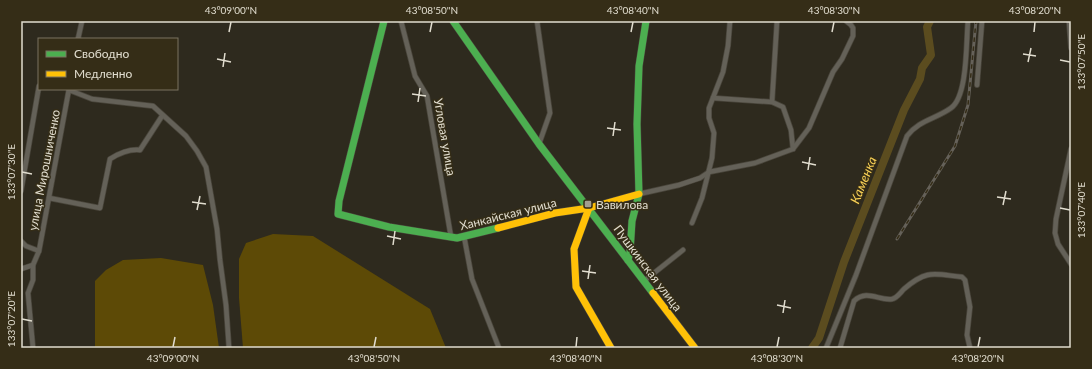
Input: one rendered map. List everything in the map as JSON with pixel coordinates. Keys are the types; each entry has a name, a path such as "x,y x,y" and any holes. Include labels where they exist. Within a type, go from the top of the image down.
{"street":[{"path":"78,38 82,21"},
{"name":"Ханкайская улица","path":"384,21 339,202 338,214 389,227 457,238 555,213 589,208 639,194"},
{"name":"Угловая улица","path":"401,21 415,76 427,96 451,237"},
{"name":"Пушкинская улица","path":"453,21 539,144 695,348"},
{"path":"537,21 550,113 539,144"},
{"path":"628,260 632,221 639,194 637,124 638,73 646,21"},
{"path":"692,223 702,198 709,172 714,140 714,133 709,118 710,108 723,72 728,46 730,21"},
{"path":"772,102 777,21"},
{"path":"639,194 679,185 700,178 709,172 755,163 793,149 809,128 833,72 842,59 853,36 853,28 846,21"},
{"path":"826,348 856,276 907,136 913,128 952,107 958,100 963,83 968,21"},
{"path":"977,85 982,21"},
{"path":"1069,21 1071,48"},
{"path":"21,191 38,90"},
{"name":"улица Мирошниченко","path":"33,348 28,293 33,280 33,265 39,251 69,90"},
{"path":"71,90 92,99 153,106 162,116 186,136 206,167 217,229 226,304 229,348"},
{"path":"713,98 772,102 783,107 791,130 793,149"},
{"path":"49,198 100,208 110,160 114,156 140,150 162,116"},
{"path":"1071,149 1056,219 1055,234 1058,244 1071,264"},
{"path":"589,208 574,249 576,287 611,348"},
{"path":"464,236 472,279 499,348"},
{"path":"21,241 23,246 39,251"},
{"path":"644,281 683,250"},
{"path":"21,269 33,265"},
{"path":"840,348 854,301 858,297 867,295 888,299 895,298 919,277 930,273 962,277 965,280 970,307 967,335 970,348"}],"shaded area":[{"path":"273,234 313,236 430,309 446,348 243,348 239,298 239,259 246,243"},
{"path":"161,258 203,265 213,305 219,348 95,348 95,281 106,270 123,260"}],"waterway":[{"name":"Каменка","path":"812,348 819,338 844,262 904,110 920,79 922,68 931,55 927,27 930,21"}],"railway":[{"path":"897,239 955,146 968,105 976,21"}],"traffic: fast":[{"path":"384,21 339,201 338,214 389,227 457,238 498,228"},
{"path":"453,21 539,144 653,293"},
{"path":"628,260 632,221 639,194 637,124 639,66 646,21"}],"traffic: slow":[{"path":"498,228 555,213 589,208 639,194"},
{"path":"589,208 574,249 576,287 611,348"},
{"path":"653,293 695,348"}],"place":[{"name":"Вавилова","path":"588,204"}]}
